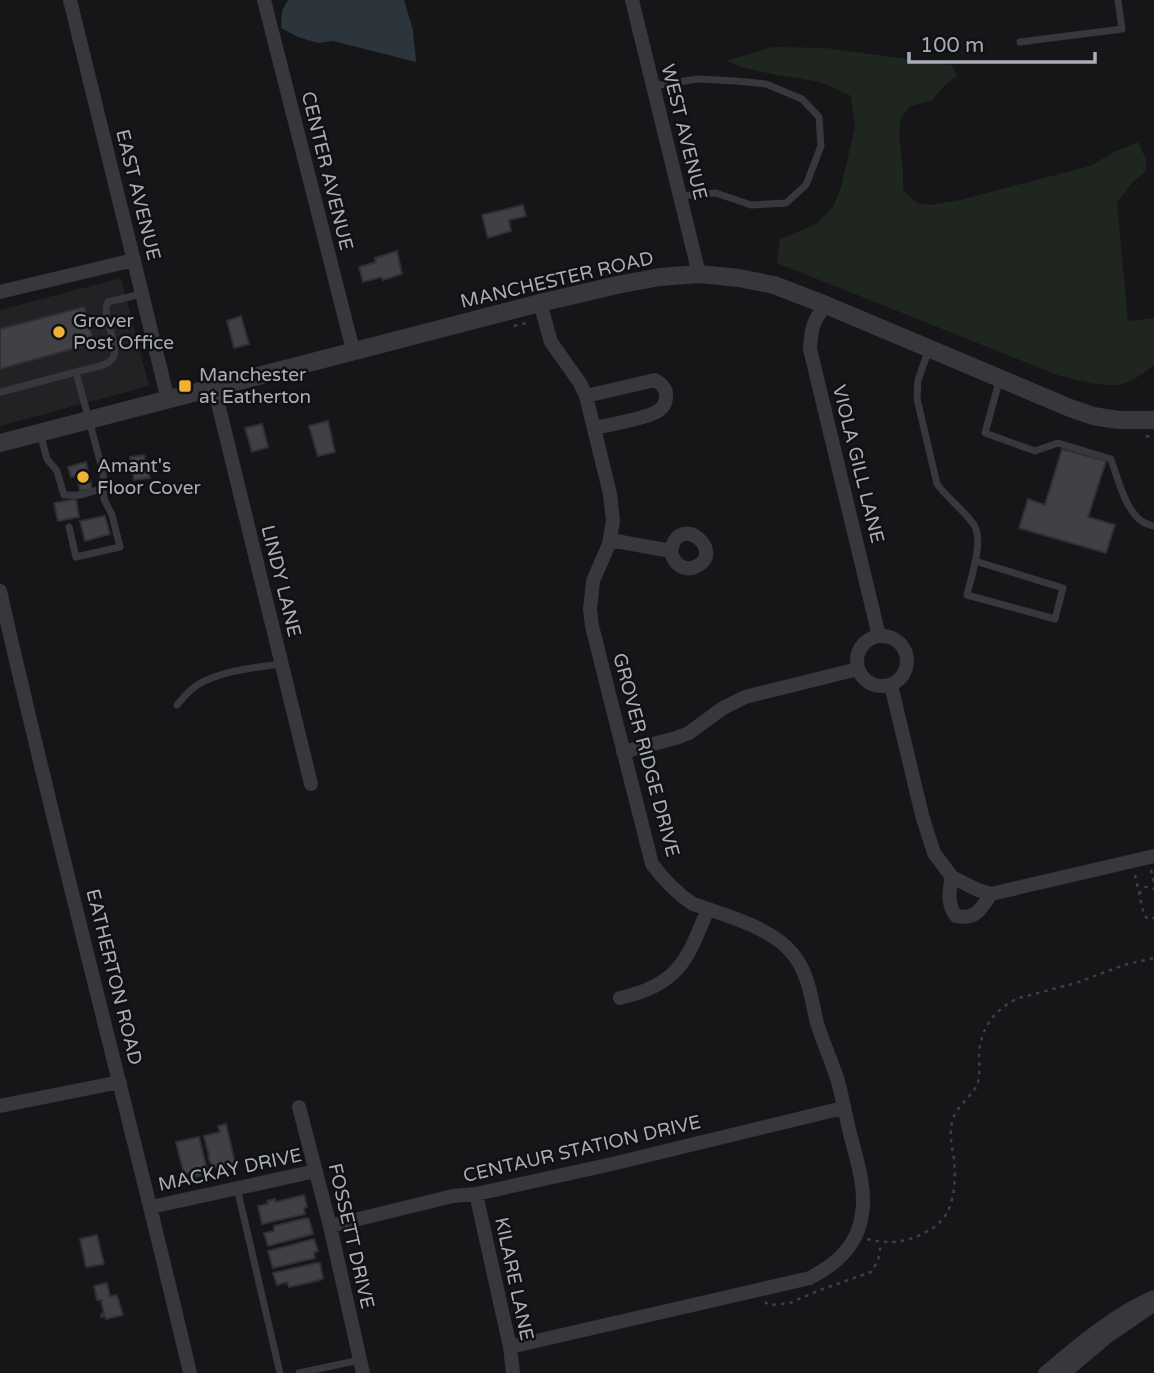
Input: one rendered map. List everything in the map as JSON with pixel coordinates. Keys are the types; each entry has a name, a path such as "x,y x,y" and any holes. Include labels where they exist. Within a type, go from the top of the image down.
{"street":[{"name":"EAST AVENUE","path":"70,0 168,400"},
{"name":"CENTER AVENUE","path":"264,0 353,351"},
{"name":"WEST AVENUE","path":"636,1 653,86 699,274"},
{"path":"0,292 134,260"},
{"name":"MANCHESTER ROAD","path":"0,443 540,303 617,285 699,274 774,285 826,304 1093,416 1118,420 1152,420"},
{"name":"GROVER RIDGE DRIVE","path":"510,1347 799,1281 838,1261 858,1230 862,1214 861,1178 837,1080 817,1022 807,980 799,963 791,952 772,936 682,897 666,883 652,864 590,609 593,581 612,533 613,509 586,396 551,342 540,303"},
{"name":"VIOLA GILL LANE","path":"826,304 811,328 810,349 879,636"},
{"path":"586,396 655,380 666,392 667,401 664,407 653,414 594,428"},
{"name":"LINDY LANE","path":"214,387 311,784"},
{"path":"610,540 671,551"},
{"name":"EATHERTON ROAD","path":"0,591 190,1373"},
{"path":"879,636 895,640 901,645 907,659 903,675 891,685 874,685 867,682 856,661 861,647 879,636"},
{"path":"623,752 690,733 723,708 745,697 858,669"},
{"path":"891,685 922,815 934,853 951,877 991,894 1152,863"},
{"path":"951,877 949,899 956,916 972,916 991,894"},
{"path":"620,998 651,989 677,969 686,959 708,909"},
{"path":"0,1105 120,1082"},
{"name":"FOSSETT DRIVE","path":"299,1107 330,1226 361,1367"},
{"name":"CENTAUR STATION DRIVE","path":"330,1226 453,1196 476,1194 612,1164 843,1108"},
{"name":"MACKAY DRIVE","path":"151,1207 316,1171"},
{"name":"KILARE LANE","path":"476,1194 510,1347 513,1373"},
{"path":"1045,1373 1082,1341 1132,1307 1154,1297"},
{"path":"1064,1373 1108,1336 1154,1305"}],"lane":[{"path":"1020,42 1122,29 1118,0"},
{"path":"653,86 698,79 766,84 802,99 819,117 821,146 806,185 786,203 751,205 716,193 681,197"},
{"path":"1,392 109,363 115,349 104,310 108,302 142,293"},
{"path":"929,348 918,380 917,399 937,484 974,525 978,535 978,547 967,595 1055,619 1063,588 975,561"},
{"path":"69,527 76,557 120,547 112,515 104,499 103,472 76,372"},
{"path":"1000,378 985,433 1035,451 1058,443 1111,459 1131,509 1141,521 1154,526"},
{"path":"40,432 47,459 57,471 64,495 81,495 104,488"},
{"path":"177,705 194,687 220,676 243,669 281,664"},
{"path":"237,1188 280,1373"},
{"path":"299,1373 361,1367"}],"path":[{"path":"1152,863 1154,883"},
{"path":"1135,873 1144,915 1148,919 1154,918"},
{"path":"1139,894 1145,887 1154,889"},
{"path":"864,1239 881,1243 901,1242 931,1229 946,1215 955,1174 952,1122 960,1107 976,1088 981,1041 987,1024 1001,1008 1010,1001 1154,958"}],"shaded area":[{"path":"288,0 404,0 413,30 416,62 333,41 318,43 298,37 281,28 282,11"},
{"path":"772,47 825,48 952,65 957,76 931,101 910,106 901,118 899,136 903,190 917,203 931,205 960,200 1090,166 1138,142 1146,159 1146,171 1130,185 1117,203 1128,321 1154,318 1154,365 1126,383 1118,385 1060,376 777,263 780,239 816,224 833,207 841,188 855,126 851,96 819,82 759,71 726,61"},
{"path":"121,278 149,386 0,426 0,310"}],"building":[{"path":"523,205 526,216 509,220 511,231 488,238 482,215"},
{"path":"397,251 402,274 363,282 359,267"},
{"path":"84,307 94,343 0,369 0,329"},
{"path":"241,316 249,344 234,348 227,321"},
{"path":"328,421 335,452 318,456 309,426"},
{"path":"262,424 268,447 252,452 245,428"},
{"path":"1062,449 1106,461 1088,517 1115,525 1106,553 1019,528 1028,499 1045,505"},
{"path":"144,455 150,478 134,480 130,457"},
{"name":"Amant's Floor Cover","path":"86,462 92,489 80,491 77,476 71,477 68,467"},
{"path":"76,499 79,517 58,521 54,503"},
{"path":"105,516 110,534 85,541 80,521"},
{"path":"226,1124 236,1167 223,1171 222,1166 212,1168 204,1136 220,1132 218,1126"},
{"path":"199,1137 208,1173 195,1177 194,1172 184,1174 176,1142"},
{"path":"304,1195 307,1207 304,1208 305,1214 262,1224 258,1206 275,1199 276,1202"},
{"path":"309,1219 313,1234 268,1246 264,1233 274,1231 274,1226"},
{"path":"97,1235 104,1264 86,1267 80,1239"},
{"path":"314,1239 318,1251 314,1252 315,1258 273,1268 268,1251"},
{"path":"320,1263 323,1278 320,1280 289,1287 287,1282 277,1285 273,1273"},
{"path":"107,1283 110,1296 117,1295 123,1315 106,1319 105,1316 101,1317 104,1313 101,1300 97,1300 94,1286"}],"place":[{"name":"Grover Post Office","path":"59,332"},
{"name":"Manchester at Eatherton","path":"185,386"},
{"name":"Amant's Floor Cover","path":"83,477"}]}
